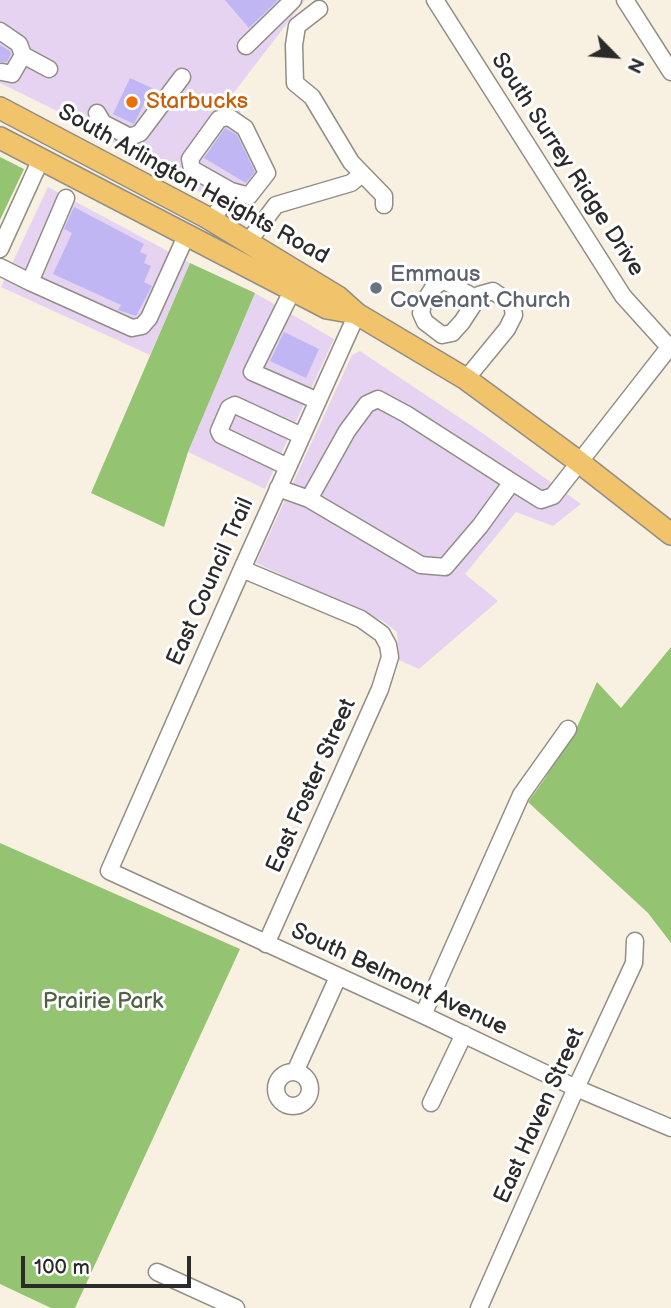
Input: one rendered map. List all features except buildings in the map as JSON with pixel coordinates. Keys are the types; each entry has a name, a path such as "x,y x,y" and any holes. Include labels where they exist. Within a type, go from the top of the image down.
{"main road":[{"name":"South Arlington Heights Road","path":"0,108 212,220 338,297 357,314 466,379 671,534"},
{"name":"South Arlington Heights Road","path":"0,138 327,308 357,314"}],"street":[{"path":"246,46 293,0"},
{"name":"South Surrey Ridge Drive","path":"435,0 623,296 670,346"},
{"path":"625,0 671,72"},
{"path":"320,9 297,26 294,45 295,83 312,97 351,162 384,196 384,205"},
{"path":"0,31 19,44 23,55 49,69"},
{"path":"1,73 12,75 23,55"},
{"path":"97,113 103,123 130,137 140,133 182,78"},
{"path":"229,117 245,128 267,173 249,197 231,191 192,169 190,159 219,119 229,117"},
{"path":"0,249 41,159"},
{"path":"248,242 276,205 351,183 362,174"},
{"path":"212,220 231,191"},
{"path":"30,282 66,198"},
{"path":"0,267 132,328 142,326 149,318 187,234"},
{"path":"466,379 507,329 514,315 512,303 493,291 479,295 477,299 452,333 442,335 425,322 421,313 433,288 443,280 477,299"},
{"path":"293,289 252,372 318,401"},
{"name":"East Council Trail","path":"109,871 357,314"},
{"path":"423,354 436,332"},
{"path":"309,499 347,431 367,404 378,399 541,500 553,496 670,346"},
{"path":"288,467 221,435 219,431 229,408 235,405 302,436"},
{"path":"278,488 309,499 421,565 445,567 480,526 512,482"},
{"name":"East Foster Street","path":"242,569 361,619 382,634 390,657 380,689 266,944"},
{"path":"423,1015 521,795 568,729"},
{"name":"South Belmont Avenue","path":"109,871 576,1088 671,1128"},
{"name":"East Haven Street","path":"480,1308 634,963 635,941"},
{"path":"295,1072 338,977"},
{"path":"431,1103 464,1034"},
{"path":"157,1272 236,1308"}],"shaded area":[{"path":"0,0 305,0 232,95 270,174 238,214 139,156 0,83"},
{"path":"48,187 190,263 150,355 1,287"},
{"path":"255,293 334,339 265,489 188,452"},
{"path":"360,351 481,432 581,504 553,526 516,512 465,574 498,601 419,669 399,660 397,632 383,621 256,563 352,355"}],"green space":[{"path":"0,157 24,169 0,220"},
{"path":"190,263 255,293 188,452 164,527 91,493"},
{"path":"671,647 671,943 648,913 528,802 577,727 597,682 621,708"},
{"name":"Prairie Park","path":"0,843 240,949 75,1308 51,1308 0,1284"}],"place":[{"name":"Starbucks","path":"132,102"},
{"name":"Emmaus Covenant Church","path":"376,288"}]}
